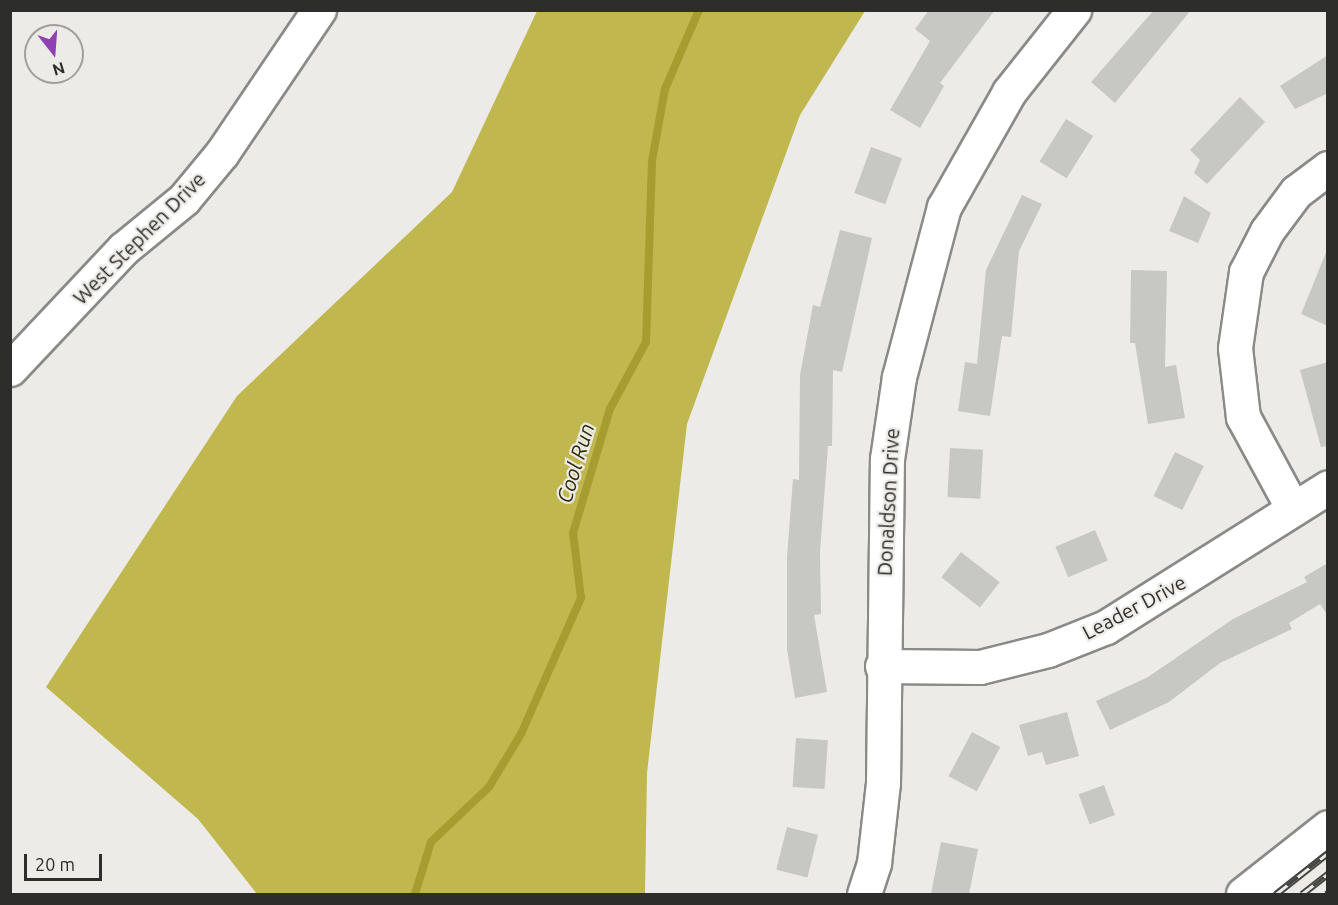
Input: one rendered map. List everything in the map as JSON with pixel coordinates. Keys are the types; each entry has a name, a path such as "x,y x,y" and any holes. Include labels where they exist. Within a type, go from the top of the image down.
{"street":[{"name":"West Stephen Drive","path":"10,369 123,249 191,190 222,153 319,10"},
{"name":"Donaldson Drive","path":"864,894 874,863 883,783 882,666 887,459 899,377 944,207 1010,92 1074,10"},
{"path":"1293,509 1243,417 1235,348 1251,261 1296,192 1328,168"},
{"name":"Leader Drive","path":"882,666 980,667 1048,650 1106,627 1328,487"},
{"path":"1243,894 1328,826"}],"shaded area":[{"path":"537,11 865,11 800,115 687,424 647,773 645,894 257,894 198,819 46,687 237,396 452,192"}],"building":[{"path":"929,10 995,10 940,83 944,86 920,128 890,110 930,41 915,29"},
{"path":"1154,10 1191,10 1115,103 1091,82"},
{"path":"1328,55 1328,93 1295,109 1280,86"},
{"path":"1240,97 1265,122 1207,184 1194,173 1200,160 1190,150"},
{"path":"1066,119 1093,136 1067,178 1040,161"},
{"path":"871,147 902,158 885,204 854,193"},
{"path":"1022,195 1042,204 1019,251 1011,337 1002,336 990,416 958,411 965,362 977,364 986,270"},
{"path":"1184,196 1211,213 1198,243 1169,231"},
{"path":"840,230 872,238 842,372 833,370 832,446 828,446 820,552 821,614 814,615 827,692 795,698 787,649 787,557 793,479 799,480 800,375 813,305 820,307"},
{"path":"1328,251 1328,326 1301,314"},
{"path":"1131,270 1167,271 1165,367 1176,365 1185,418 1148,424 1135,343 1130,343"},
{"path":"1328,362 1328,446 1321,447 1300,370"},
{"path":"950,448 983,450 980,499 947,497"},
{"path":"1175,452 1204,466 1182,510 1154,496"},
{"path":"1095,530 1108,560 1068,577 1055,547"},
{"path":"961,552 1000,582 980,607 941,577"},
{"path":"1328,563 1328,616 1320,604 1289,623 1292,629 1220,663 1169,702 1110,730 1096,701 1148,677 1233,619 1307,582 1304,577"},
{"path":"1067,712 1079,756 1046,765 1042,752 1028,756 1019,725"},
{"path":"972,732 1000,747 977,791 949,776"},
{"path":"796,738 828,740 825,789 793,787"},
{"path":"1104,785 1115,815 1090,824 1079,794"},
{"path":"787,827 818,835 807,877 776,870"},
{"path":"941,842 978,849 969,894 931,894"}],"waterway":[{"name":"Cool Run","path":"415,894 431,842 489,787 521,734 581,598 573,533 610,409 646,342 652,161 665,89 699,10"}],"railway":[{"path":"1276,894 1328,853"},
{"path":"1302,894 1328,874"}]}
